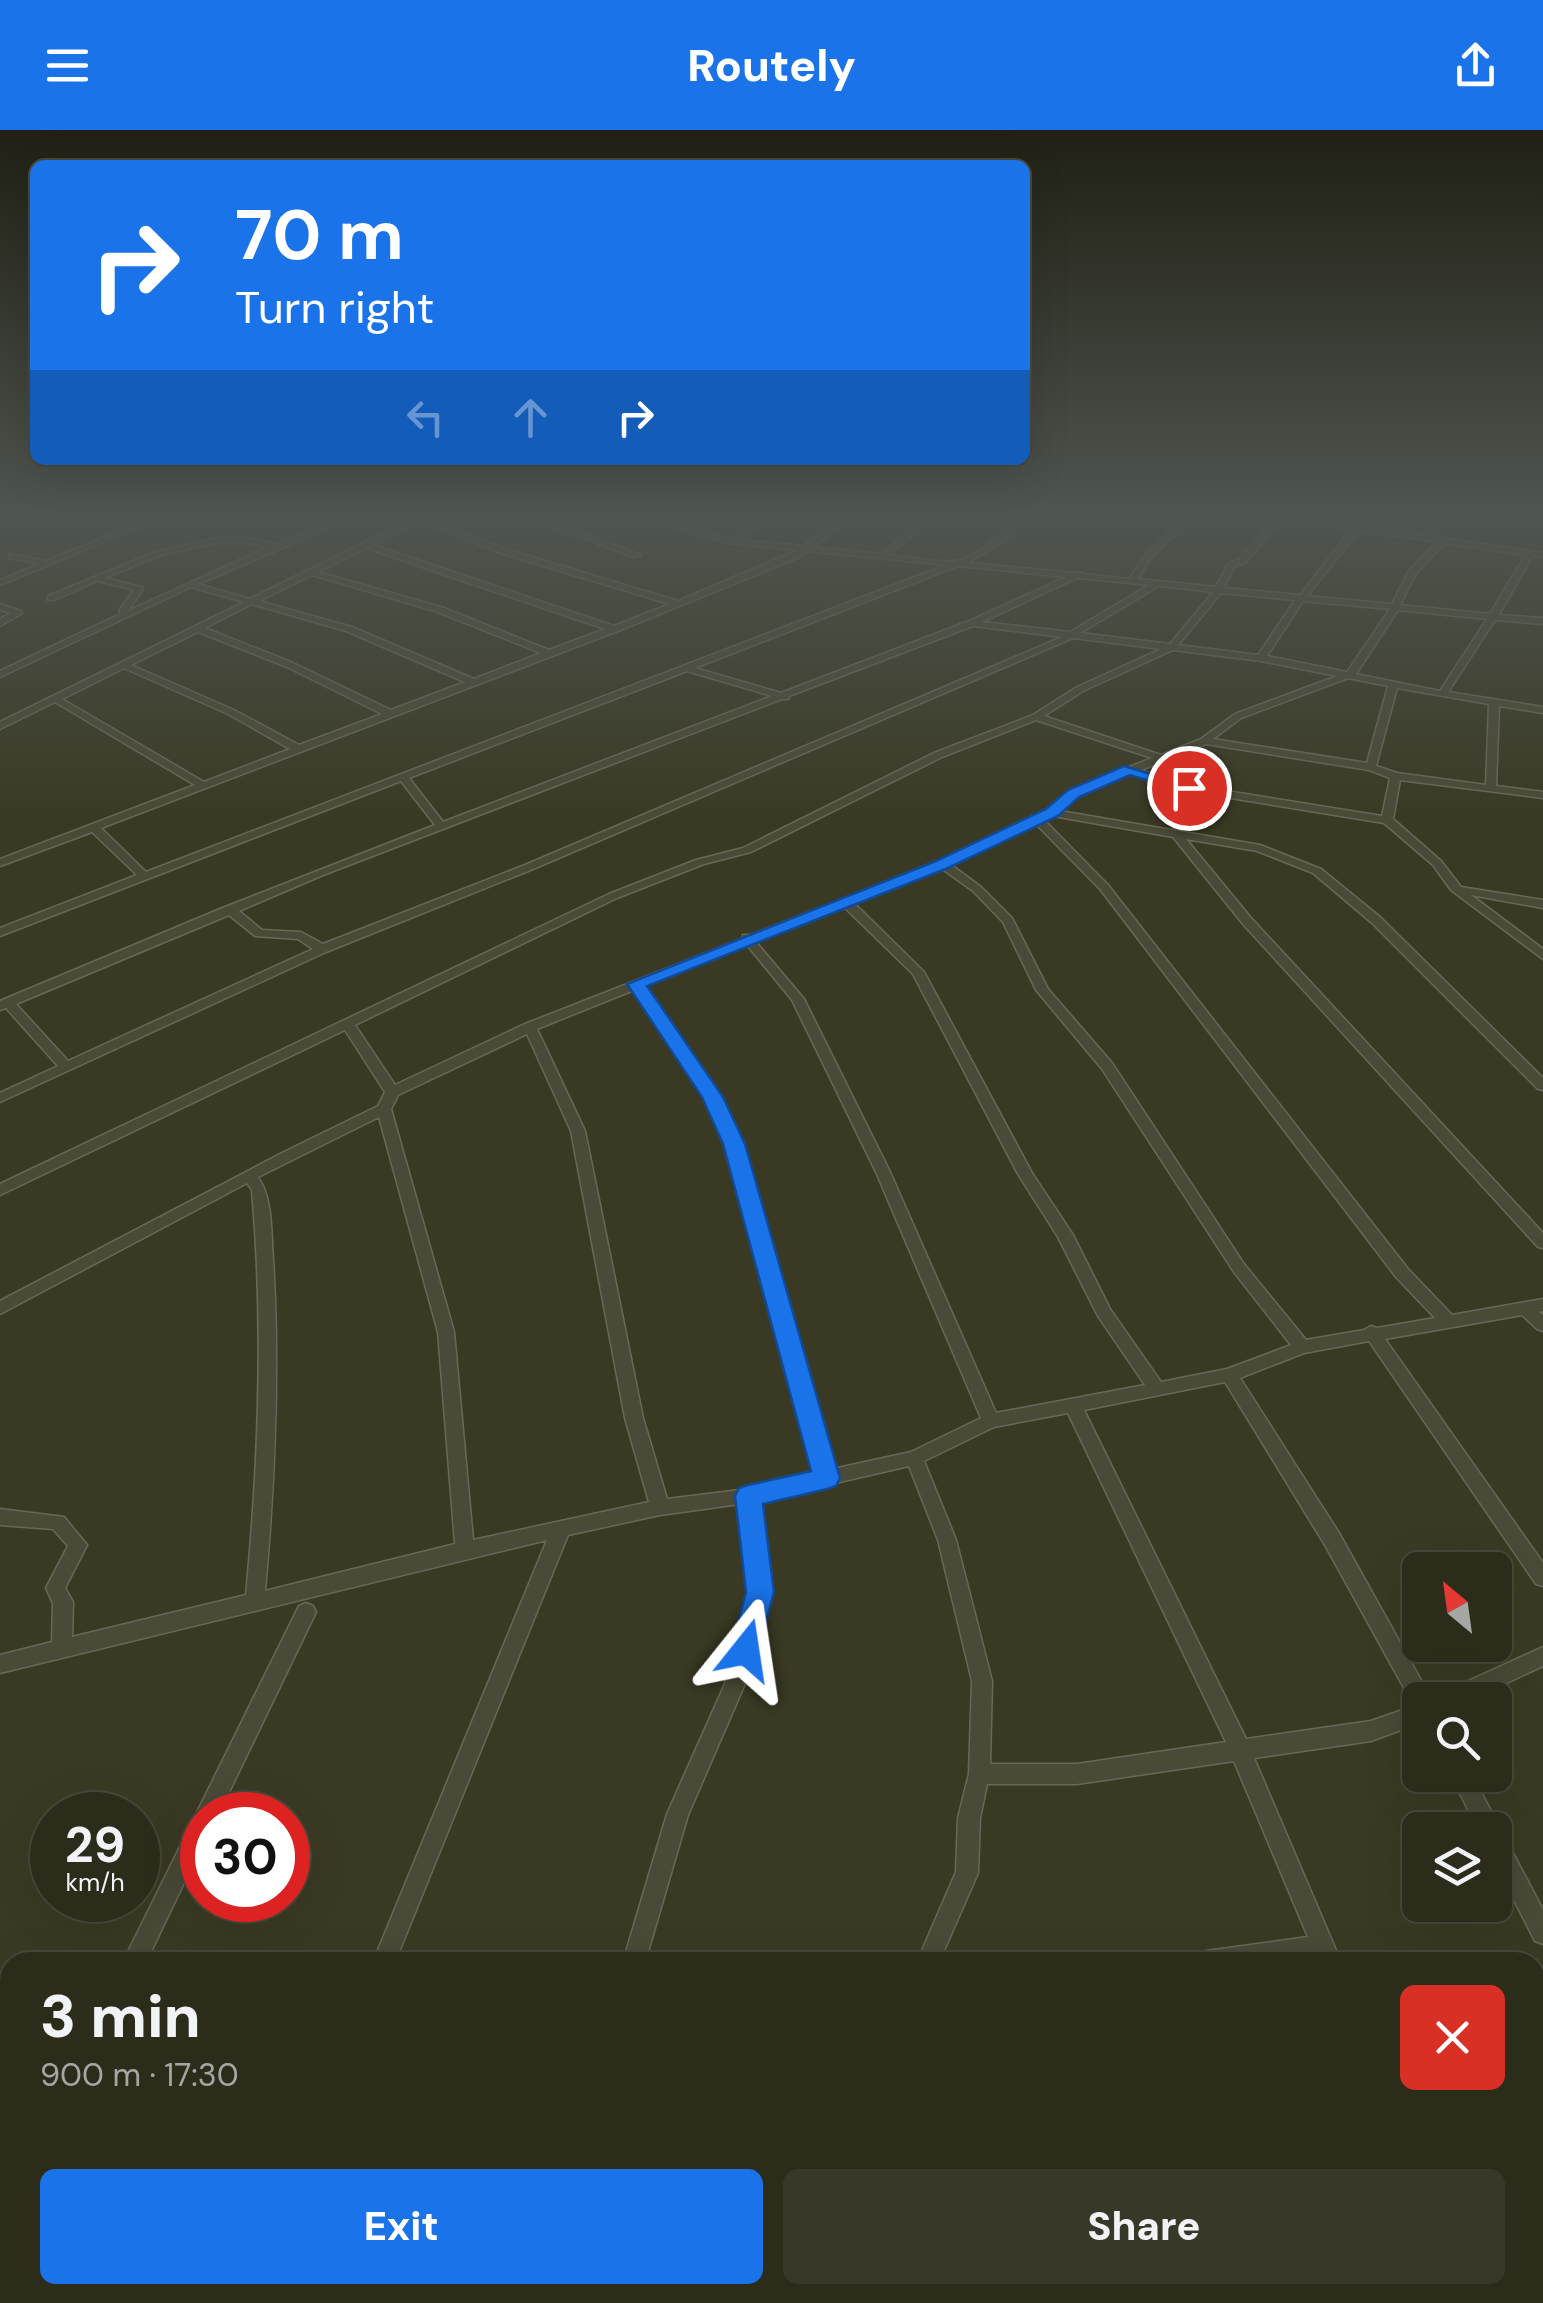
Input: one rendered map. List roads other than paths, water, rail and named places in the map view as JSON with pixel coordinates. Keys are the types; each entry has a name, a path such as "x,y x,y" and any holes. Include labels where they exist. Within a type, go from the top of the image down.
{"street":[{"path":"0,674 131,613"},
{"path":"0,726 231,613"},
{"path":"297,613 349,629 471,681"},
{"path":"449,613 546,652"},
{"path":"569,613 615,629"},
{"path":"0,863 654,613"},
{"path":"0,932 824,613"},
{"path":"67,1068 4,1004 229,909 993,613"},
{"path":"0,1098 322,949 546,860 1067,636 1107,613"},
{"path":"0,1190 613,896 700,862 747,850 938,755 1036,718 1080,689 1172,647 1199,613"},
{"path":"1261,658 1290,613"},
{"path":"0,1308 530,1027 942,864 1052,812 1073,794 1205,741 1238,716 1351,674 1391,613"},
{"path":"1464,613 1543,620"},
{"path":"1442,694 1495,613"},
{"path":"972,623 1261,658 1543,710"},
{"path":"199,629 290,665 391,714"},
{"path":"124,665 232,712 298,750"},
{"path":"686,668 785,696"},
{"path":"1371,767 1394,683"},
{"path":"56,698 202,785"},
{"path":"1491,787 1494,704"},
{"path":"1036,718 1164,759"},
{"path":"1205,741 1371,767 1395,776 1543,795"},
{"path":"1129,770 1169,785 1387,820 1437,863 1455,888 1543,955"},
{"path":"1387,820 1395,776"},
{"path":"404,779 441,826"},
{"path":"1052,812 1260,848 1317,871 1376,920 1543,1086"},
{"path":"1036,818 1104,887 1136,934 1238,1056 1402,1273 1448,1321"},
{"path":"93,827 144,876"},
{"path":"1178,835 1247,921 1543,1243"},
{"path":"942,864 977,889 1008,920 1042,990 1107,1066 1239,1268 1302,1348"},
{"path":"1455,888 1543,904"},
{"path":"846,902 918,972 1025,1174 1066,1235 1104,1312 1154,1386"},
{"path":"229,909 259,932 302,936 322,949"},
{"path":"747,938 798,999 883,1172 991,1420"},
{"path":"636,984 712,1097 734,1144 827,1478"},
{"path":"347,1023 388,1100 433,1271 446,1332 465,1550"},
{"path":"530,1027 578,1131 634,1418 660,1508"},
{"path":"250,1177 259,1190 269,1323 264,1501 256,1599"},
{"path":"0,1664 465,1550 660,1508 748,1496 914,1458 991,1420 1074,1407 1154,1386 1229,1375 1302,1348 1370,1332 1534,1306 1543,1325"},
{"path":"1370,1332 1543,1578"},
{"path":"1229,1375 1332,1539 1412,1682"},
{"path":"1074,1407 1240,1750 1326,1952"},
{"path":"914,1458 947,1540 953,1579 982,1681 979,1774 969,1818 966,1874 932,1952"},
{"path":"637,1952 678,1814 734,1686 758,1613 759,1569 748,1496"},
{"path":"0,1517 58,1522 78,1546 56,1588 63,1602 62,1648"},
{"path":"388,1952 561,1529"},
{"path":"217,1792 306,1612"},
{"path":"1487,1682 1543,1656"},
{"path":"979,1774 1077,1774 1371,1731 1402,1720"},
{"path":"139,1952 180,1868"},
{"path":"1512,1873 1543,1933"}]}
